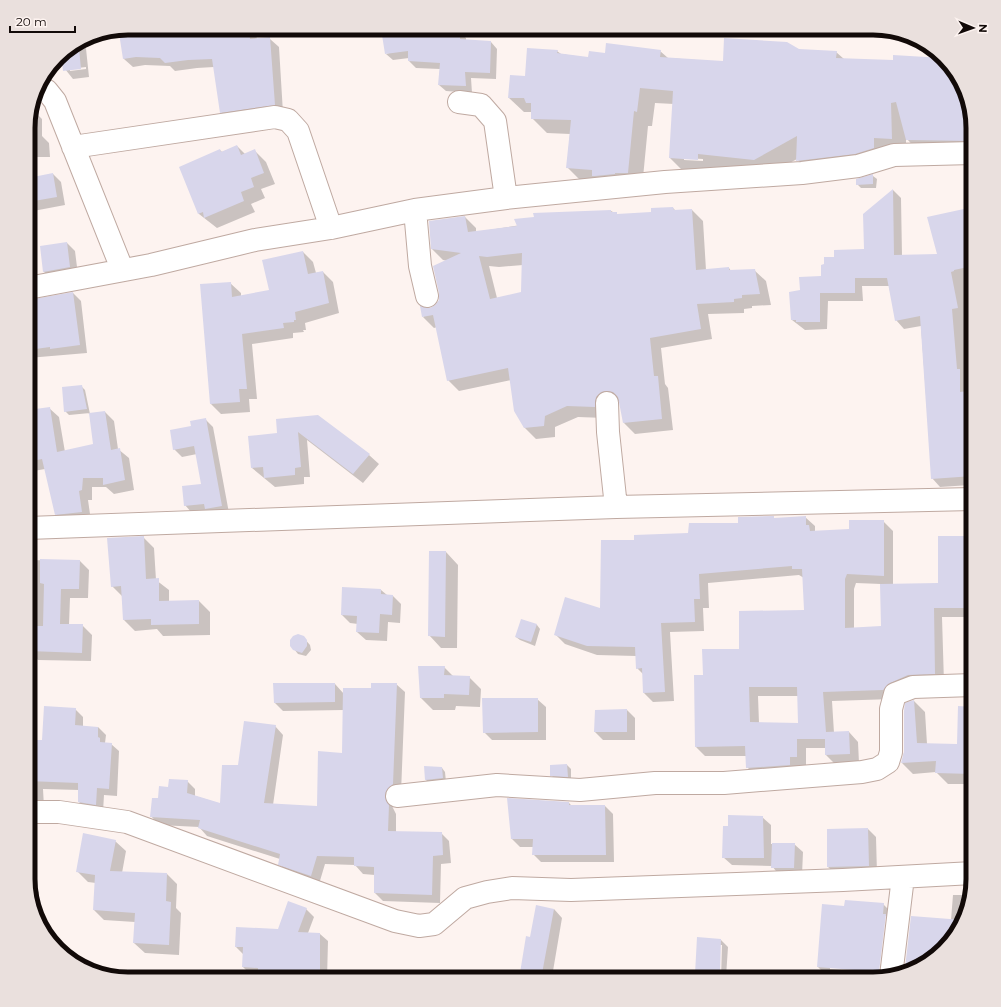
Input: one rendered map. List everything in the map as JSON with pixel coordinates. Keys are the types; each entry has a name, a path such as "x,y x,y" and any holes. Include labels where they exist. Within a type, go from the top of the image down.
{"street":[{"path":"43,91 48,91 55,101 122,269"},
{"path":"459,102 481,105 495,121 506,198"},
{"path":"73,148 275,116 288,120 298,131 331,228"},
{"path":"35,287 122,269 151,265 256,240 331,228 415,210 506,198 665,182 802,173 858,166 894,155 966,153"},
{"path":"415,210 420,266 428,296"},
{"path":"608,403 608,432 616,506"},
{"path":"35,528 616,506 966,499"},
{"path":"397,796 497,785 580,790 655,782 724,783 862,772 877,769 888,762 892,752 891,709 895,694 913,687 966,685"},
{"path":"35,812 59,812 127,822 394,921 419,926 434,924 465,898 486,892 512,888 579,890 966,873"},
{"path":"892,970 903,877"}],"building":[{"path":"250,35 250,39 270,37 275,105 220,113 212,59 165,63 160,58 136,57 123,59 119,36"},
{"path":"382,35 460,35 460,39 491,41 490,73 465,72 466,86 438,85 440,63 408,61 408,51 385,54"},
{"path":"724,38 787,42 799,49 837,51 836,58 893,60 893,55 933,57 947,71 961,98 965,116 966,141 906,140 896,102 891,103 892,139 874,138 874,148 855,154 796,161 797,136 754,160 698,154 698,160 669,158 673,91 640,88 637,112 634,111 628,173 592,176 592,170 566,168 571,120 531,119 531,103 526,103 524,98 508,98 510,75 525,76 527,48 558,50 557,53 588,57 589,51 605,53 606,43 661,50 660,57 723,61"},
{"path":"79,49 81,69 63,71 62,62"},
{"path":"237,145 241,155 255,149 264,173 251,178 254,187 241,192 244,201 204,218 203,212 198,214 179,167 220,149 221,152"},
{"path":"53,173 57,197 35,201 35,177"},
{"path":"873,174 873,184 856,185 856,179"},
{"path":"893,189 894,255 937,254 927,217 966,209 966,267 951,272 958,308 952,309 957,369 960,369 960,392 966,391 966,476 931,479 920,316 895,321 887,278 855,278 855,293 820,293 820,322 796,322 796,320 791,320 789,292 800,290 799,277 821,276 821,265 824,264 824,257 834,257 834,250 864,249 863,214"},
{"path":"673,207 674,210 692,209 696,270 729,267 729,270 755,269 760,294 742,295 742,298 734,299 734,302 697,304 701,329 650,338 654,376 658,376 662,419 623,423 618,397 613,392 606,391 601,392 596,397 595,407 567,406 545,416 544,426 524,428 514,411 508,368 447,381 433,315 422,317 420,306 430,308 439,300 439,293 433,266 461,253 431,249 429,221 465,216 468,232 517,226 514,219 534,217 533,213 611,210 611,212 617,212 617,214 651,212 651,208","holes":["522,253 521,292 490,299 479,256 487,257"]},
{"path":"67,242 70,267 43,272 40,246"},
{"path":"303,251 308,274 323,271 329,303 295,312 296,320 294,320 294,322 283,323 284,328 242,334 247,389 239,389 240,402 210,404 200,284 231,282 232,297 269,290 262,260"},
{"path":"73,292 80,345 50,349 50,347 35,349 35,299"},
{"path":"82,385 87,409 64,412 62,387"},
{"path":"50,407 57,452 93,444 89,413 105,411 111,450 120,448 125,480 103,485 103,478 83,478 82,490 79,491 82,512 55,515 42,459 35,460 35,409"},
{"path":"318,415 370,454 353,474 298,432 301,467 295,468 295,475 264,478 263,467 251,468 248,436 277,433 276,419"},
{"path":"206,418 222,506 205,509 204,504 184,506 182,486 201,484 194,446 173,450 170,430 191,426 190,421"},
{"path":"774,516 774,518 806,516 806,525 809,525 810,531 849,529 849,520 884,520 884,576 847,574 845,579 845,628 881,626 880,584 938,583 938,536 966,536 966,608 934,608 935,674 908,675 890,683 883,690 823,692 826,732 849,731 850,754 825,755 825,739 797,739 797,757 790,757 790,765 746,768 745,746 695,747 694,675 703,675 702,649 739,649 739,611 804,610 802,569 792,569 792,566 699,574 700,599 694,599 695,622 661,623 665,692 643,693 642,668 636,669 635,647 587,646 554,635 565,597 600,608 601,540 634,540 634,535 688,533 689,523 738,523 738,517","holes":["749,687 797,687 798,723 750,722"]},
{"path":"144,536 146,579 159,578 159,601 199,600 199,624 151,625 151,619 123,620 121,586 111,587 107,538"},
{"path":"429,551 446,551 445,637 428,636"},
{"path":"40,559 80,560 79,589 61,589 60,624 83,624 82,653 35,651 35,626 43,626 44,584 40,583"},
{"path":"342,587 381,589 381,594 393,595 392,615 380,614 379,633 356,632 357,616 341,615"},
{"path":"521,619 537,624 531,642 515,637"},
{"path":"298,634 304,636 307,640 307,646 302,653 293,650 290,646 290,640 293,636"},
{"path":"418,666 445,666 444,675 470,676 469,695 444,694 444,698 420,698"},
{"path":"273,683 335,683 335,702 274,703"},
{"path":"371,683 397,683 393,784 386,791 385,797 389,805 388,831 442,832 443,855 433,856 432,895 374,893 374,867 354,866 354,857 317,856 311,876 278,865 280,854 198,828 200,820 150,817 152,798 158,798 159,786 168,787 169,779 188,780 187,793 220,803 222,765 238,765 244,721 276,725 264,803 317,806 318,751 342,753 343,688 371,688"},
{"path":"482,698 538,698 538,732 483,733"},
{"path":"914,700 917,743 957,744 958,706 966,707 966,774 935,773 936,761 901,763 904,752 905,703"},
{"path":"44,706 76,708 75,725 98,727 98,737 100,738 100,742 112,743 109,789 97,788 96,805 78,802 78,783 35,781 35,740 42,740"},
{"path":"627,709 627,732 594,732 595,710"},
{"path":"567,764 568,777 550,776 550,765"},
{"path":"424,766 442,767 443,778 425,780"},
{"path":"507,798 569,802 569,805 605,805 606,855 532,855 533,839 511,839"},
{"path":"728,815 763,816 764,858 722,858 723,826 728,826"},
{"path":"868,828 869,866 827,867 827,829"},
{"path":"83,833 116,840 110,871 167,873 166,901 171,902 169,945 133,943 135,913 93,910 95,875 76,872"},
{"path":"772,843 795,843 794,868 771,868"},
{"path":"845,900 884,903 883,914 886,914 879,971 817,967 822,904 844,906"},
{"path":"288,901 307,908 298,932 320,933 320,972 258,972 258,968 242,967 243,947 235,947 236,927 278,929"},
{"path":"536,905 554,909 542,972 520,972 526,936 530,937"},
{"path":"911,916 956,919 947,936 934,949 919,960 905,966"},
{"path":"697,937 721,939 720,972 695,972"}]}
